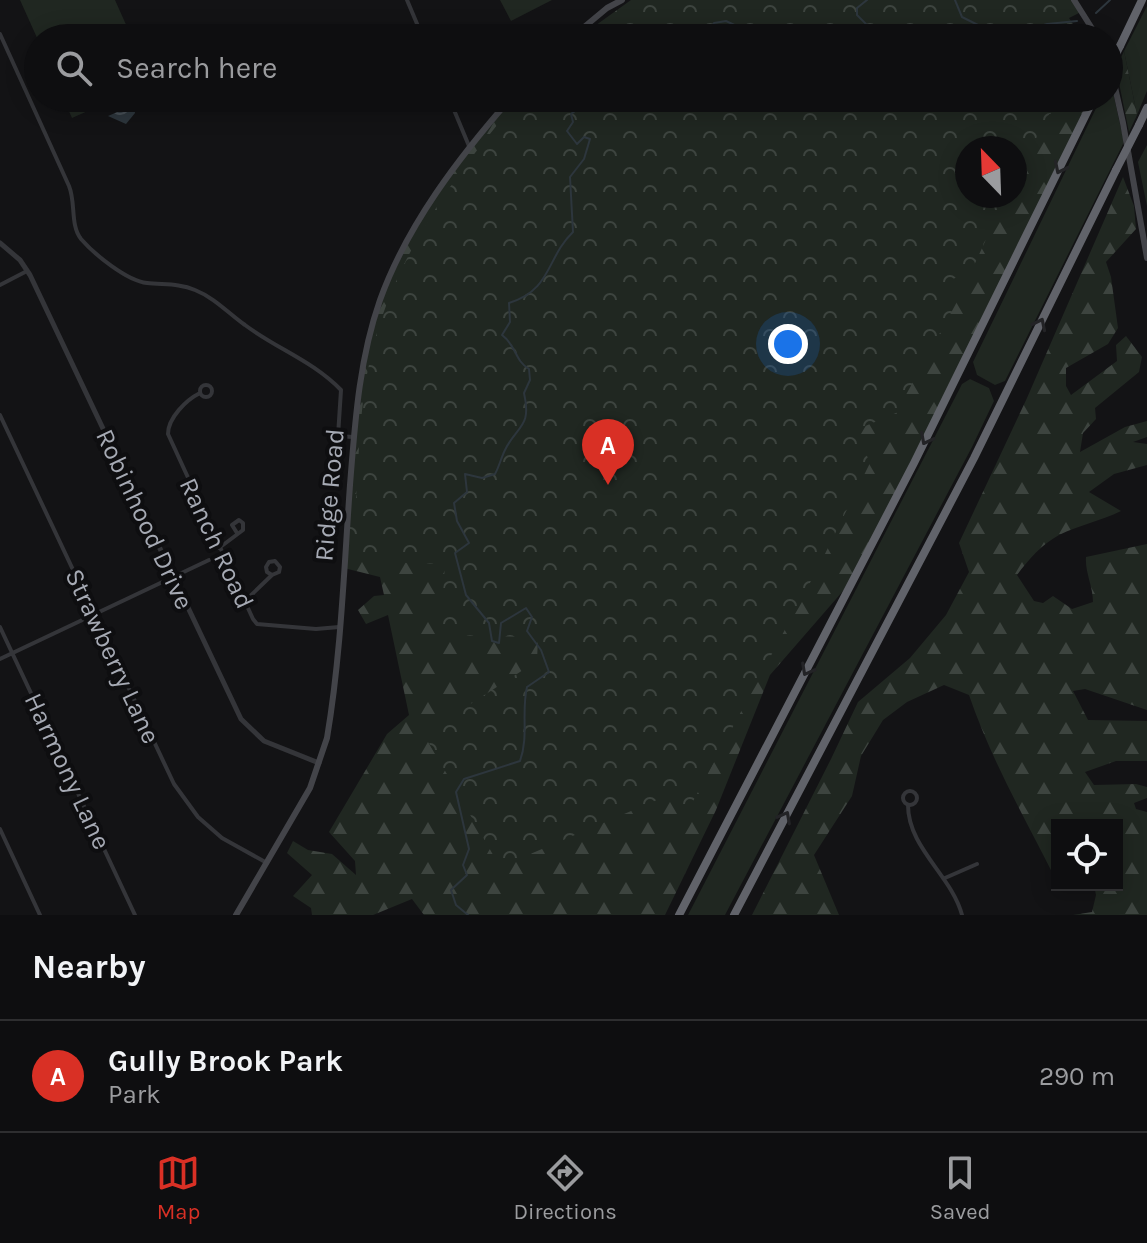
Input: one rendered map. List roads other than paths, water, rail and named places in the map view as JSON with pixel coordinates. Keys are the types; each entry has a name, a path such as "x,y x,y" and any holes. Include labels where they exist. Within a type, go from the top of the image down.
{"highway":[{"path":"1123,40 1142,0"},
{"path":"734,915 974,458 1147,108"},
{"path":"679,915 914,463 1087,112"}],"main road":[{"path":"588,24 622,0"},
{"path":"1074,0 1089,24"},
{"name":"Ridge Road","path":"236,915 310,788 320,763 331,713 353,437 363,358 381,298 409,240 469,146 499,112"},
{"path":"1120,112 1147,258"}],"street":[{"path":"407,0 417,24"},
{"path":"0,34 24,87"},
{"path":"35,112 69,186 75,228 80,238 131,279 195,290 214,300 253,331 318,369 341,390 338,436 353,437"},
{"path":"455,112 469,146"},
{"name":"Robinhood Drive","path":"0,243 20,260 27,271 241,719 264,741 320,763"},
{"path":"0,285 27,271"},
{"name":"Ranch Road","path":"200,393 173,418 168,434 244,602 257,624 316,629 339,627"},
{"name":"Strawberry Lane","path":"0,415 174,784 198,817 222,838 267,863"},
{"path":"219,548 237,533"},
{"path":"0,659 209,560"},
{"path":"244,602 272,575"},
{"name":"Harmony Lane","path":"0,627 135,915"},
{"path":"908,805 927,858 945,878 962,915"},
{"path":"0,829 40,915"},
{"path":"945,878 977,864"}],"water":[{"path":"117,112 135,112 126,124 108,116"}],"waterway":[{"path":"866,24 857,15 857,8 867,0"},
{"path":"955,0 962,17 976,24"},
{"path":"1096,13 1110,0"},
{"path":"713,24 726,21 732,24"},
{"path":"1047,24 1077,21"},
{"path":"468,915 456,905 451,890 467,875 463,865 469,849 456,792 464,779 520,761 527,687 549,672 541,650 527,631 532,617 526,608 501,623 499,643 492,641 489,623 466,595 455,553 469,543 457,521 454,503 467,492 465,474 482,478 495,474 505,450 525,420 524,393 530,380 529,369 502,335 510,322 509,303 523,297 541,282 573,232 570,177 584,159 590,139 584,137 577,144 567,131 573,122 571,114 574,112"}],"place":[{"name":"Gully Brook Park","path":"608,485"}]}
